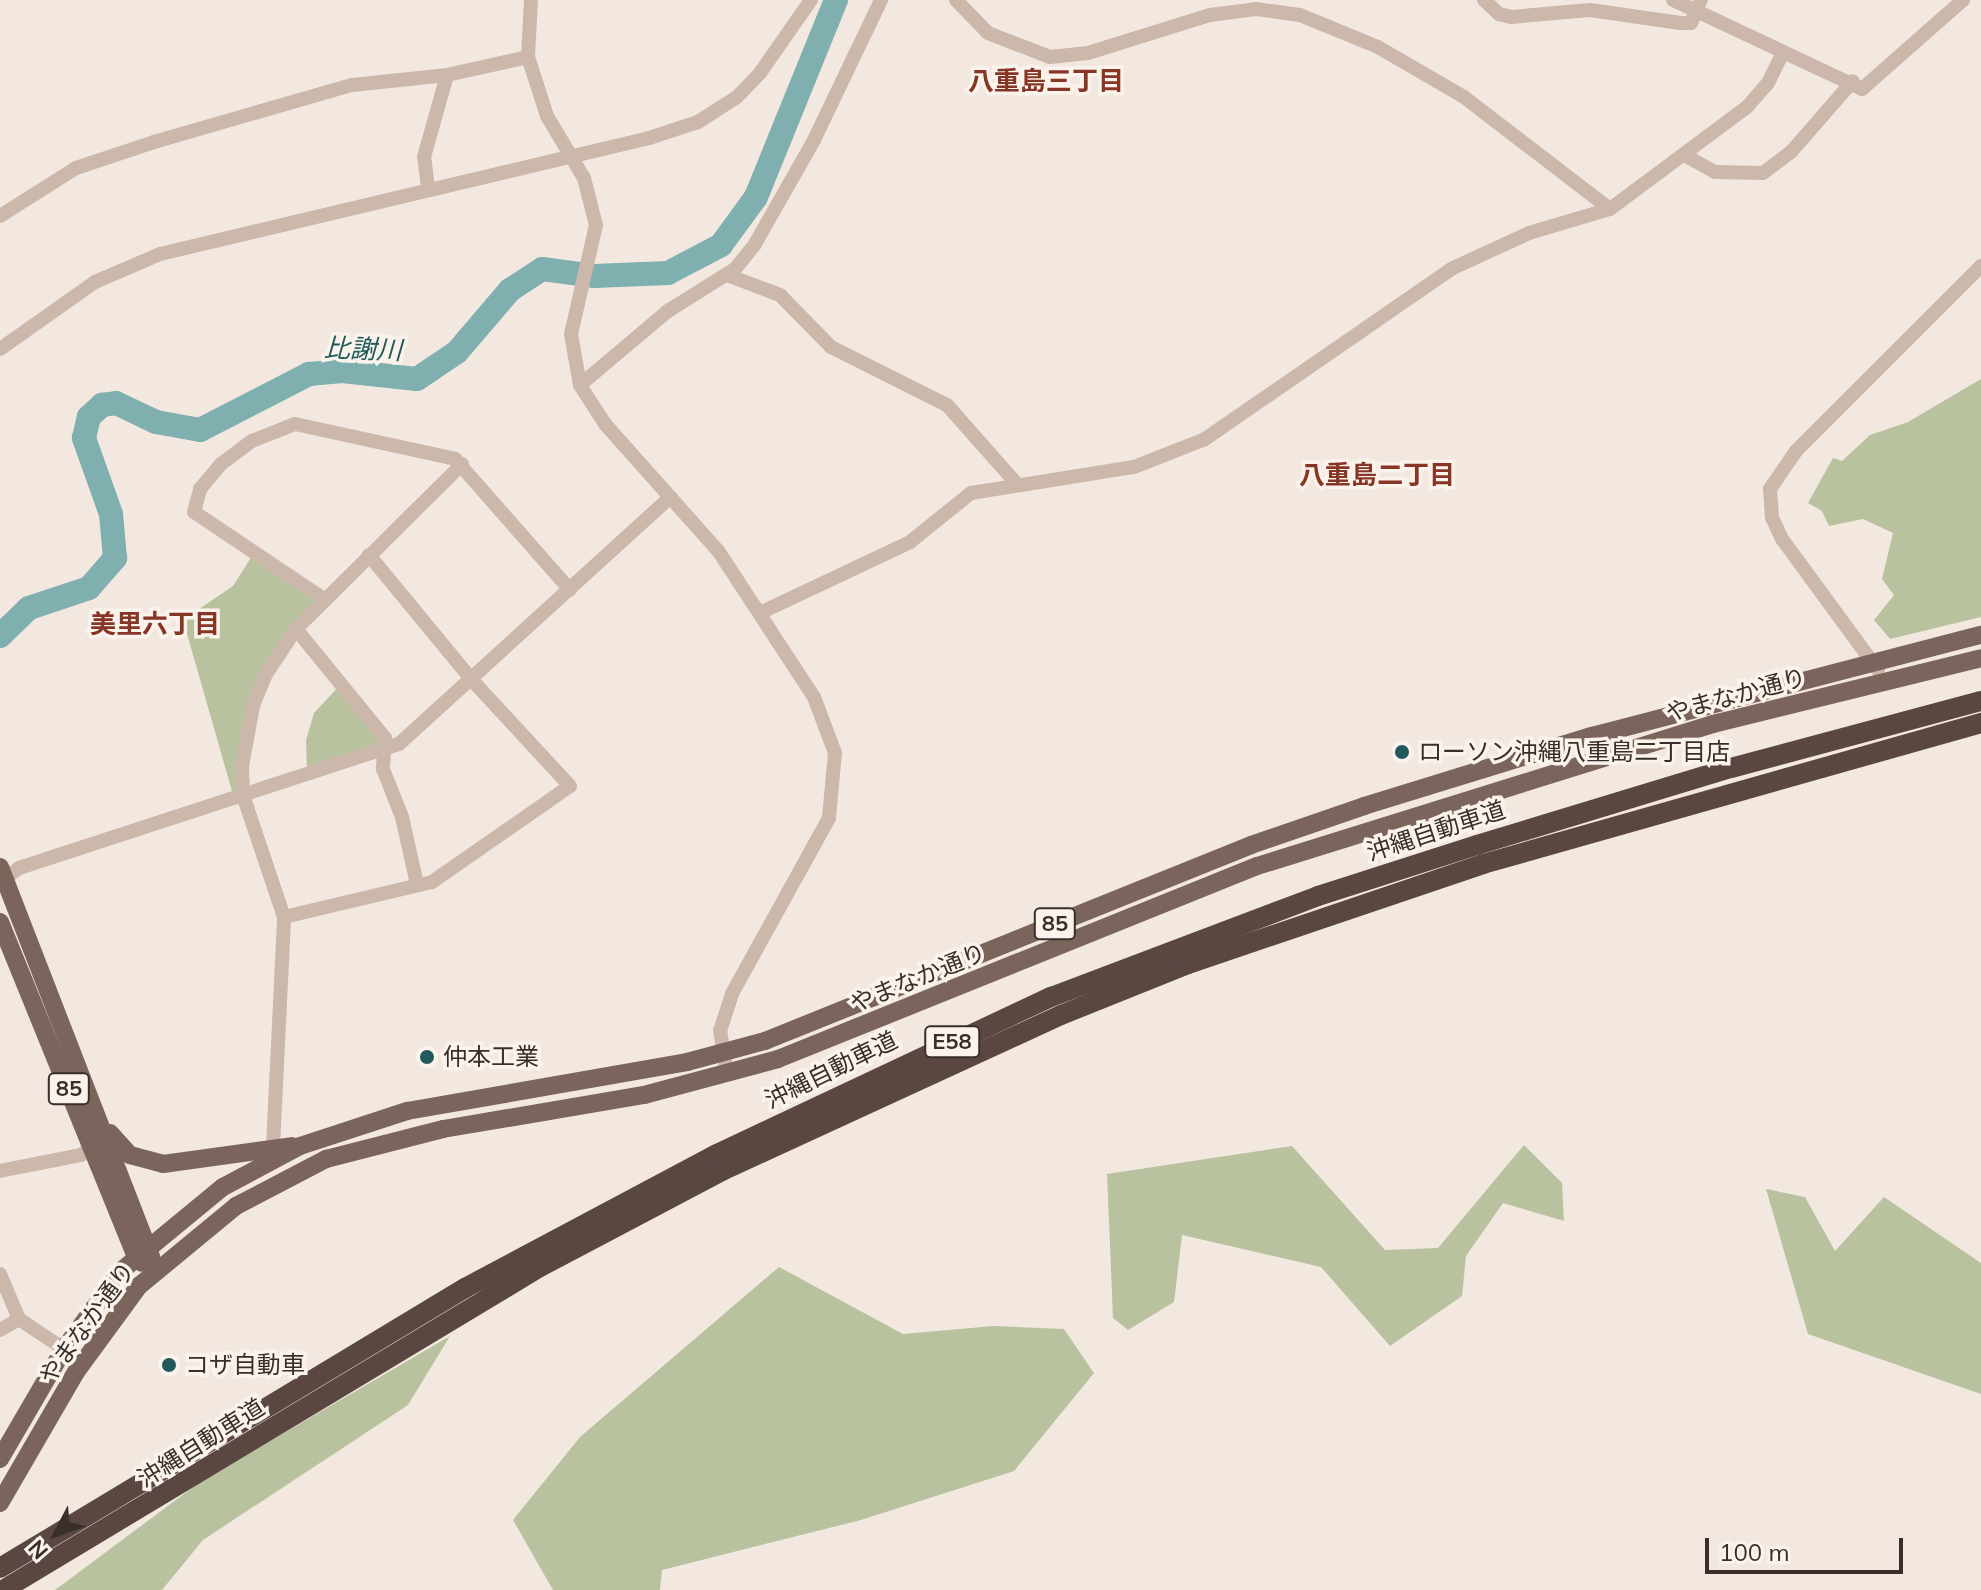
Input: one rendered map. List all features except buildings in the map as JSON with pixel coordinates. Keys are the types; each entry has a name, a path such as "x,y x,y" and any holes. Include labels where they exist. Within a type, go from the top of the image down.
{"highway":[{"name":"沖縄自動車道","path":"3,1578 465,1288 717,1154 1051,997 1195,940 1434,858 1731,768 1981,701"},
{"name":"沖縄自動車道","path":"3,1578 540,1267 724,1170 1061,1015 1188,964 1483,864 1981,723"}],"main road":[{"name":"やまなか通り","path":"0,1459 6,1430 103,1292 142,1251 223,1187 300,1146 407,1111 725,1053 1251,845 1483,768 1876,660 1981,635"},
{"name":"やまなか通り","path":"0,1503 76,1372 154,1272 236,1206 326,1159 443,1129 644,1095 727,1074 881,1020 1257,866 1667,737 1981,658"},
{"path":"1251,845 1257,866"},
{"name":"85","path":"2,876 103,1125 142,1251"},
{"name":"85","path":"0,922 93,1146 154,1272"},
{"path":"103,1125 130,1155 163,1164 273,1146 300,1146"}],"street":[{"path":"531,0 528,57 547,116 594,203 592,254 571,334 580,385 605,424 719,552 796,665 828,729 834,789 829,818 732,994 720,1030 727,1074"},
{"path":"0,349 95,282 134,263 428,188 649,138 698,122 737,97 760,73 811,0"},
{"path":"580,385 668,311 727,275 755,244 807,153 881,0"},
{"path":"956,0 988,33 1050,57 1088,53 1210,15 1256,9 1300,15 1378,47 1453,90 1610,209"},
{"path":"1484,0 1499,14 1511,17 1590,10 1680,23 1691,23 1699,6"},
{"path":"1673,0 1699,6 1782,54 1853,81 1862,89 1963,0"},
{"path":"760,613 910,542 971,493 1016,483 1092,476 1181,450 1205,439 1453,268 1529,233 1610,209 1686,156 1747,107 1768,83 1782,54"},
{"path":"0,216 76,168 154,142 352,85 447,75 528,57"},
{"path":"428,188 424,157 447,75"},
{"path":"1686,156 1715,172 1763,173 1791,152 1853,81"},
{"path":"1882,682 1876,660 1782,539 1772,518 1770,489 1796,451 1981,266"},
{"path":"727,275 780,295 831,347 947,405 1016,483"},
{"path":"324,599 194,512 193,504 213,472 240,448 295,424 421,448 462,464 570,590"},
{"path":"273,1146 284,917 243,795 242,766 253,706 265,676 296,629 462,464"},
{"path":"2,876 399,744 670,497"},
{"path":"284,917 417,884 450,872 570,786 472,680 369,555"},
{"path":"296,629 374,722 386,747 383,769 402,817 417,884"},
{"path":"0,1171 81,1155 93,1146"},
{"path":"0,1274 19,1319 64,1349"},
{"path":"0,1330 19,1319"}],"green space":[{"path":"1981,379 1981,617 1890,639 1874,620 1894,595 1882,579 1893,533 1863,519 1829,526 1822,511 1808,503 1833,458 1842,461 1870,435 1908,422"},
{"path":"254,553 324,599 265,676 234,798 183,620 233,586"},
{"path":"342,683 386,747 307,773 306,740 314,713"},
{"path":"1524,1145 1562,1183 1564,1221 1503,1203 1466,1256 1462,1296 1390,1346 1321,1267 1182,1235 1174,1302 1128,1330 1113,1318 1107,1174 1292,1146 1385,1250 1438,1248"},
{"path":"1766,1189 1805,1197 1835,1251 1884,1197 1981,1263 1981,1394 1808,1334"},
{"path":"779,1267 903,1334 994,1326 1064,1329 1094,1373 1014,1471 861,1520 662,1570 660,1590 553,1590 513,1520 580,1437"},
{"path":"450,1336 408,1405 203,1540 162,1590 55,1590 200,1482"}],"waterway":[{"name":"比謝川","path":"0,636 29,608 89,588 115,558 111,514 84,438 89,417 102,405 116,403 156,422 200,430 309,374 342,371 417,379 457,352 510,290 542,269 594,276 668,273 721,245 756,197 836,0"}],"place":[{"name":"ローソン沖縄八重島二丁目店","path":"1402,752"},
{"name":"仲本工業","path":"427,1057"},
{"name":"コザ自動車","path":"169,1365"}],"district":[{"name":"八重島三丁目","path":"1046,81"},
{"name":"八重島二丁目","path":"1377,475"},
{"name":"美里六丁目","path":"155,624"}]}
